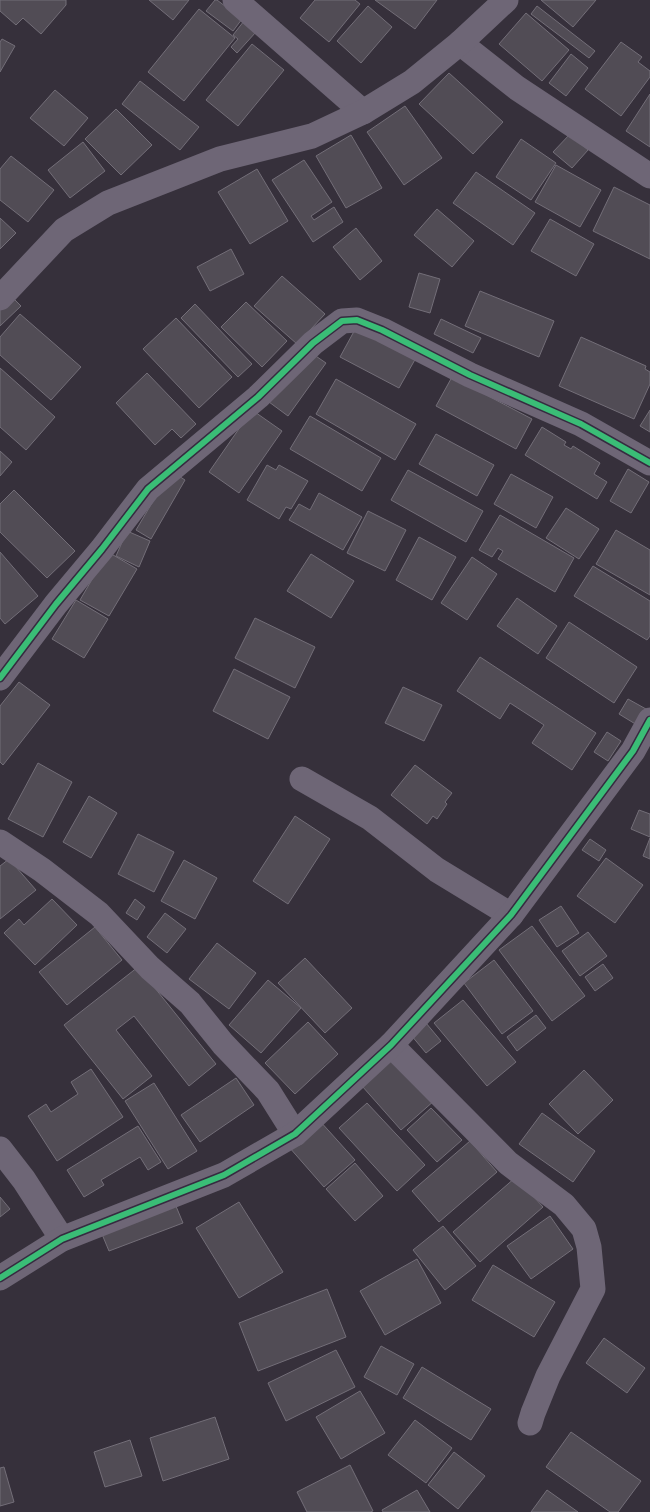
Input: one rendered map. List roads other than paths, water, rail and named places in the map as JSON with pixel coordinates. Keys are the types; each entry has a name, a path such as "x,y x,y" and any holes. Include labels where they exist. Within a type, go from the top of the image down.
{"street":[{"path":"235,0 363,112"},
{"path":"0,298 64,230 108,203 220,159 312,136 363,112 412,82 460,43 506,0"},
{"path":"460,43 517,88 650,176"},
{"path":"0,678 56,604 102,549 148,489 258,397 313,343 342,320 357,320 382,330 470,375 581,424 650,463"},
{"path":"0,1278 62,1239 224,1175 295,1134 391,1045 511,915 633,752 650,720"},
{"path":"302,779 370,818 437,870 511,915"},
{"path":"0,842 42,870 99,914 150,968 190,1003 222,1044 268,1091 295,1134"},
{"path":"391,1045 508,1163 564,1205 584,1229 589,1248 593,1289 548,1376 530,1423"},
{"path":"0,1149 24,1180 62,1239"}]}
